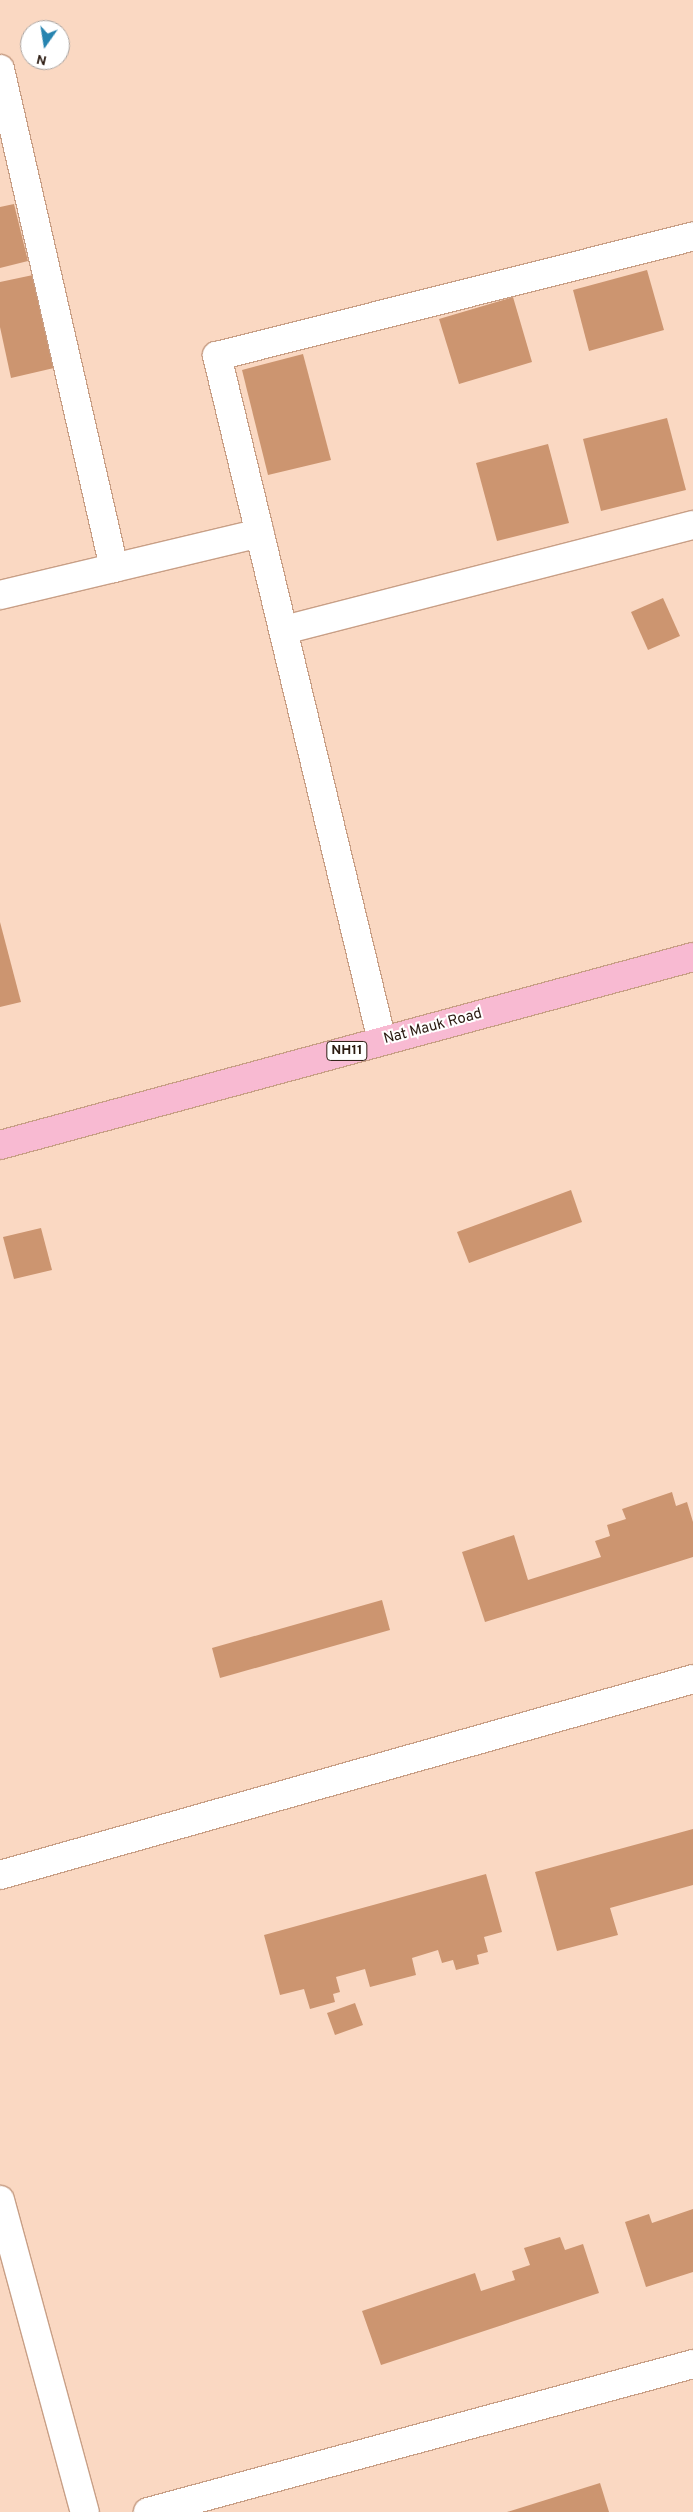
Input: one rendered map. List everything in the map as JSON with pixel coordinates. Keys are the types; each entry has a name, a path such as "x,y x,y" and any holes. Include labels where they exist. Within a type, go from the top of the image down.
{"highway":[{"name":"Nat Mauk Road","path":"0,1145 693,957"}],"street":[{"path":"0,69 114,568"},
{"path":"382,1041 217,356 693,236"},
{"path":"284,630 693,525"},
{"path":"0,595 260,533"},
{"path":"0,1875 693,1680"},
{"path":"0,2200 85,2512"},
{"path":"148,2512 693,2364"}],"building":[{"path":"14,204 28,261 0,268 0,207"},
{"path":"647,270 664,330 589,351 573,290"},
{"path":"33,275 54,368 11,378 0,327 0,282"},
{"path":"513,297 532,362 459,384 439,319"},
{"path":"303,354 331,460 268,475 242,370"},
{"path":"667,418 686,490 601,511 583,439"},
{"path":"548,444 569,523 497,541 476,463"},
{"path":"663,598 680,636 648,650 631,612"},
{"path":"0,922 21,1002 0,1007"},
{"path":"571,1190 582,1222 469,1263 457,1232"},
{"path":"41,1228 52,1270 14,1279 3,1237"},
{"path":"672,1492 676,1506 687,1502 693,1522 693,1557 485,1622 462,1552 514,1535 528,1580 601,1557 595,1541 610,1536 607,1525 626,1519 622,1509"},
{"path":"382,1600 390,1630 220,1678 212,1648"},
{"path":"693,1829 693,1885 610,1908 618,1935 557,1951 535,1872"},
{"path":"486,1874 502,1932 484,1937 488,1952 477,1955 479,1964 456,1970 453,1960 442,1963 438,1950 412,1958 416,1975 370,1987 365,1969 336,1977 340,1992 333,1994 335,2002 310,2009 304,1989 280,1995 264,1935"},
{"path":"355,2003 363,2025 335,2035 327,2013"},
{"path":"693,2209 693,2272 646,2287 625,2222 649,2214 652,2223"},
{"path":"560,2237 565,2250 583,2244 599,2293 381,2365 362,2311 475,2273 481,2291 515,2280 512,2271 530,2265 524,2248"},
{"path":"600,2483 609,2512 507,2512"}]}
